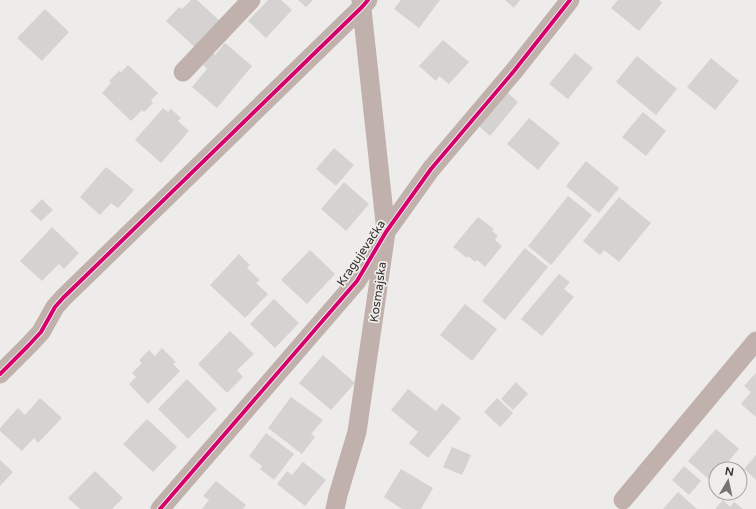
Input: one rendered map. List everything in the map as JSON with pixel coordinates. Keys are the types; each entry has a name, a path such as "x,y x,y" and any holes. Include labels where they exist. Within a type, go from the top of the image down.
{"street":[{"path":"183,72 250,0"},
{"name":"Kragujevačka","path":"160,509 357,281 386,232 431,168 514,71 570,0"},
{"path":"0,374 41,332 51,314 63,298 363,2"},
{"name":"Kosmajska","path":"334,509 357,432 386,232 363,2"},
{"path":"623,500 756,341"}],"building":[{"path":"191,0 197,0 222,23 198,50 166,21 179,7 182,9"},
{"path":"268,0 281,0 292,10 266,38 248,21"},
{"path":"298,0 313,0 306,7"},
{"path":"401,0 440,0 419,28 394,9"},
{"path":"505,0 520,0 514,8"},
{"path":"618,0 659,0 662,3 639,31 611,8"},
{"path":"45,9 69,32 42,61 17,38"},
{"path":"443,40 469,62 449,84 439,76 436,81 419,66"},
{"path":"225,43 252,66 217,108 192,87 207,69 203,65 213,53 215,55"},
{"path":"575,53 593,68 568,99 549,84"},
{"path":"637,56 677,89 656,115 616,82"},
{"path":"711,58 739,81 715,110 687,87"},
{"path":"128,65 158,93 151,100 153,103 144,112 142,110 131,121 102,93 111,83 109,81 119,71 121,72"},
{"path":"507,92 518,102 490,136 479,126"},
{"path":"163,108 168,112 171,109 181,118 178,121 189,131 161,163 135,140"},
{"path":"643,112 666,131 646,156 622,137"},
{"path":"529,118 560,143 538,170 507,144"},
{"path":"334,148 354,165 336,186 316,169"},
{"path":"586,161 619,188 599,213 566,186"},
{"path":"106,167 134,190 118,208 111,203 100,215 80,197"},
{"path":"344,182 369,204 346,231 321,209"},
{"path":"568,196 592,215 551,265 528,246"},
{"path":"619,197 651,223 619,262 604,250 600,255 583,241"},
{"path":"42,199 53,210 41,221 30,211"},
{"path":"478,217 494,229 492,231 498,236 495,240 502,246 485,267 477,260 475,262 468,256 467,258 453,247"},
{"path":"52,227 79,253 64,269 59,264 42,281 20,261"},
{"path":"525,248 548,267 505,320 482,301"},
{"path":"310,250 335,274 307,304 281,280"},
{"path":"239,254 250,265 247,268 260,280 256,283 268,294 245,318 210,285"},
{"path":"559,274 570,282 564,289 574,297 542,336 521,319"},
{"path":"274,299 299,323 275,348 250,324"},
{"path":"465,304 497,329 472,361 440,335"},
{"path":"230,331 254,354 237,370 243,377 227,393 198,364"},
{"path":"162,348 176,362 173,364 180,371 148,404 129,384 136,377 132,373 142,363 139,360 149,350 155,356"},
{"path":"323,355 355,383 331,410 299,383"},
{"path":"756,373 756,417 741,404 751,392 744,386"},
{"path":"187,379 217,409 188,439 158,409"},
{"path":"516,382 528,394 513,410 501,399"},
{"path":"408,389 436,411 442,403 461,418 428,458 409,443 418,432 391,410"},
{"path":"291,397 323,420 311,434 315,437 302,454 268,428"},
{"path":"40,398 62,418 38,443 34,438 22,451 0,431 0,428 18,408 25,415"},
{"path":"497,398 513,413 500,427 484,412"},
{"path":"147,419 177,447 153,472 123,444"},
{"path":"716,429 739,449 729,461 708,461 708,478 688,461"},
{"path":"266,433 294,454 274,480 260,469 262,466 249,456"},
{"path":"452,447 471,455 462,475 443,467"},
{"path":"756,455 756,480 748,473 748,464"},
{"path":"0,460 13,472 0,486"},
{"path":"303,462 326,480 305,506 277,484 287,471 292,475"},
{"path":"684,466 701,481 689,495 672,480"},
{"path":"401,469 433,488 421,509 402,509 384,497"},
{"path":"95,471 123,498 112,509 80,509 68,498"},
{"path":"216,481 246,505 243,509 202,509 209,500 203,496"},
{"path":"678,492 697,509 663,509"},
{"path":"722,501 724,501 730,507 734,502 743,509 715,509"}],"cycle path":[{"path":"0,374 41,332 55,307 63,298 368,0"},
{"path":"160,509 357,281 386,232 431,169 514,71 570,0"}]}
